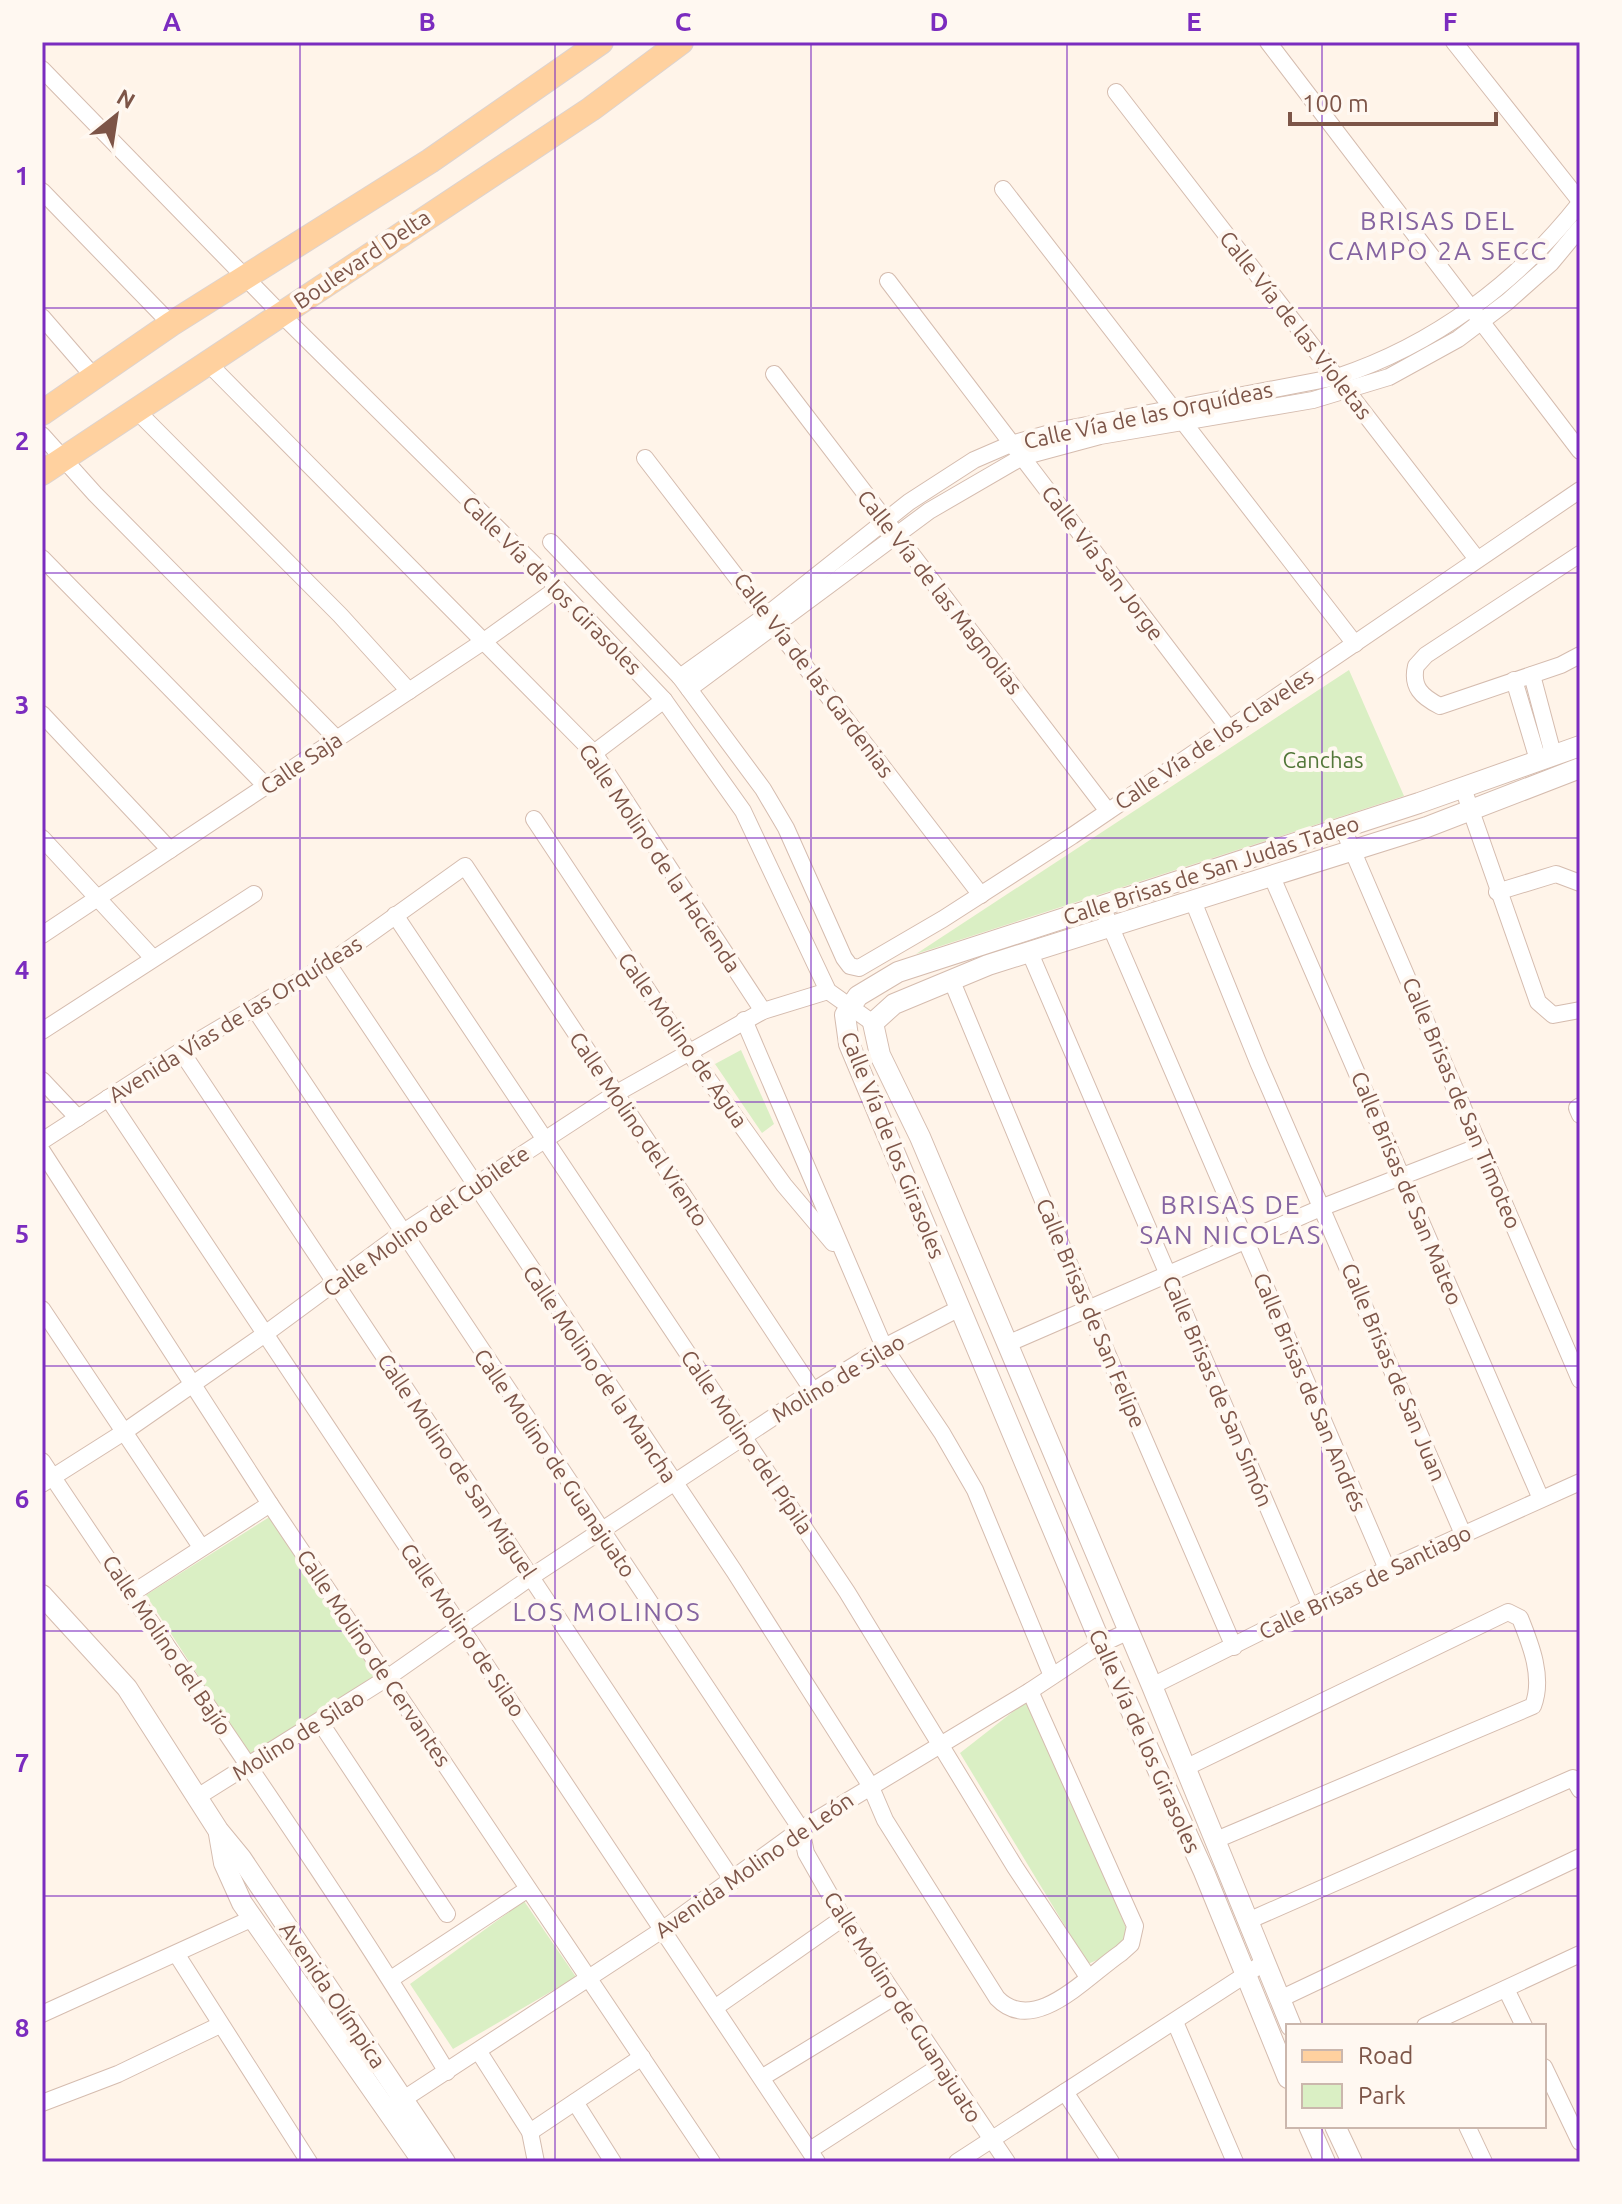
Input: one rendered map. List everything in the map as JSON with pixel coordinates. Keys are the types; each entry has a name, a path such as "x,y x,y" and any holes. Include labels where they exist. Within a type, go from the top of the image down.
{"main road":[{"name":"Boulevard Delta","path":"42,413 171,324 430,161 601,42"},
{"name":"Boulevard Delta","path":"42,473 206,361 591,109 681,42"}],"street":[{"path":"1268,42 1580,451"},
{"path":"1454,42 1580,202"},
{"name":"Calle Vía de los Girasoles","path":"42,69 246,279 558,588 664,700 743,811 828,991 850,1006 844,1021 849,1044 1101,1644 1246,1973 1286,2073"},
{"name":"Calle Vía de las Violetas","path":"1116,92 1477,559"},
{"path":"1003,189 1180,422 1355,644"},
{"path":"42,191 171,324"},
{"name":"Calle Vía de las Orquídeas","path":"772,620 884,521 974,460 1347,391 1389,377 1458,339 1580,202"},
{"name":"Calle Vía de las Orquídeas","path":"685,683 1016,451 1073,427 1337,377 1384,359 1477,315 1527,286 1580,228"},
{"name":"Calle Vía San Jorge","path":"888,281 1230,730"},
{"path":"42,317 94,377"},
{"name":"Calle Molino de la Hacienda","path":"206,361 594,753 763,1011"},
{"name":"Calle Vía de las Magnolias","path":"774,374 1107,810"},
{"path":"135,409 340,615 409,691"},
{"path":"42,435 337,739"},
{"name":"Calle Vía de las Gardenias","path":"645,458 981,895"},
{"name":"Calle Vía de los Claveles","path":"685,683 775,806 844,958 854,968 865,966 981,895 1230,730 1580,490"},
{"path":"551,542 685,683"},
{"path":"1580,554 1426,655 1414,671 1420,694 1440,706 1580,655"},
{"path":"42,558 266,786"},
{"name":"Calle Saja","path":"42,935 484,641 558,588"},
{"path":"1532,675 1545,757"},
{"path":"1514,680 1545,757"},
{"path":"594,753 664,700"},
{"path":"42,714 170,850"},
{"name":"Calle Brisas de San Judas Tadeo","path":"850,1006 866,990 898,972 1419,803 1580,746"},
{"name":"Calle Brisas de San Judas Tadeo","path":"873,1023 885,1009 951,979 1427,827 1580,768"},
{"path":"1463,788 1497,892 1542,1008 1560,1015 1580,1010"},
{"path":"1419,803 1427,827"},
{"name":"Calle Molino de Agua","path":"534,819 688,1051 784,1185 842,1253"},
{"name":"Calle Brisas de San Timoteo","path":"1342,826 1580,1380"},
{"path":"42,838 152,957"},
{"name":"Avenida Vías de las Orquídeas","path":"42,1141 181,1051 328,964 465,866"},
{"name":"Calle Molino del Viento","path":"465,866 813,1391"},
{"path":"1497,892 1556,874 1580,883"},
{"name":"Calle Brisas de San Mateo","path":"1272,877 1541,1499"},
{"path":"42,1031 152,957 254,894"},
{"name":"Calle Brisas de San Juan","path":"1193,901 1258,1062 1463,1534"},
{"name":"Calle Brisas de San Andrés","path":"1102,907 1387,1569"},
{"name":"Calle Molino del Pípila","path":"395,915 743,1436 942,1742 1015,1867 1088,1977"},
{"name":"Calle Brisas de San Simón","path":"1030,953 1311,1608"},
{"name":"Calle Molino de la Mancha","path":"328,964 734,1571 870,1785 885,1820 1006,2008 1021,2013 1036,2012 1088,1977"},
{"name":"Calle Brisas de San Felipe","path":"951,979 1088,1309 1234,1647"},
{"name":"Calle Molino del Cubilete","path":"47,1480 124,1432 474,1184 615,1094 744,1020 828,991"},
{"path":"850,1006 873,1023"},
{"name":"Calle Molino de Guanajuato","path":"254,1008 801,1829 806,1853 843,1918 1007,2162"},
{"name":"Calle Molino de Agua","path":"744,1020 884,1347 942,1433 975,1490 1052,1676"},
{"name":"Calle Vía de los Girasoles","path":"873,1023 880,1055 920,1137 1250,1920 1290,2024"},
{"name":"Calle Molino de San Miguel","path":"181,1051 733,1881"},
{"path":"42,1080 78,1118"},
{"name":"Calle Molino de Silao","path":"108,1098 814,2156"},
{"path":"1007,1344 1323,1207 1480,1146"},
{"name":"Calle Molino de Cervantes","path":"42,1151 270,1504 712,2162"},
{"name":"Molino de Silao","path":"199,1796 387,1678 459,1625 813,1391 884,1347 960,1308"},
{"path":"42,1309 201,1547"},
{"name":"Calle Molino del Bajío","path":"42,1461 47,1480 131,1594 250,1766 391,1979 447,2072"},
{"name":"Calle Brisas de Santiago","path":"1152,1686 1387,1569 1580,1482"},
{"path":"131,1594 270,1504"},
{"name":"Avenida Olímpica","path":"42,1595 127,1688 396,2104 423,2162"},
{"path":"1185,1768 1508,1612 1520,1618 1529,1640 1538,1693 1533,1706 1216,1840"},
{"name":"Avenida Olímpica","path":"42,1615 80,1634"},
{"name":"Avenida Molino de León","path":"396,2104 662,1930 801,1829 1030,1691 1101,1644 1127,1632"},
{"path":"1030,1691 1135,1926 1131,1944 1088,1977"},
{"path":"320,1722 447,1914"},
{"path":"1250,1920 1576,1784"},
{"name":"Avenida Olímpica","path":"218,1830 224,1863 253,1918 396,2104 445,2162"},
{"path":"1280,1999 1580,1857"},
{"path":"391,1979 528,1889"},
{"path":"42,2014 253,1918"},
{"path":"716,2007 843,1918"},
{"path":"1429,2024 1580,1954"},
{"path":"177,1955 309,2162"},
{"path":"957,2162 1265,1962"},
{"path":"1506,1989 1523,2024"},
{"path":"763,2077 894,1997"},
{"path":"1175,2022 1235,2162"},
{"path":"42,2103 118,2074 220,2025"},
{"path":"479,2052 530,2132 536,2162"},
{"path":"530,2132 642,2057"},
{"path":"814,2156 940,2066"},
{"path":"1546,2071 1580,2142"},
{"path":"1065,2092 1111,2162"},
{"path":"575,2102 613,2162"},
{"path":"1310,2128 1325,2162"},
{"path":"1336,2128 1352,2162"},
{"path":"1468,2128 1484,2162"}],"green space":[{"name":"Canchas","path":"1349,670 1404,796 916,954"},
{"path":"741,1050 774,1124 762,1133 715,1064"},
{"path":"271,1516 377,1680 252,1759 146,1595"},
{"path":"1028,1700 1131,1939 1124,1948 1088,1964 960,1753"},
{"path":"524,1901 576,1977 453,2049 410,1984"}],"district":[{"name":"BRISAS DEL CAMPO 2A SECC","path":"1438,236"},
{"name":"BRISAS DE SAN NICOLAS","path":"1231,1220"},
{"name":"LOS MOLINOS","path":"607,1612"}]}
